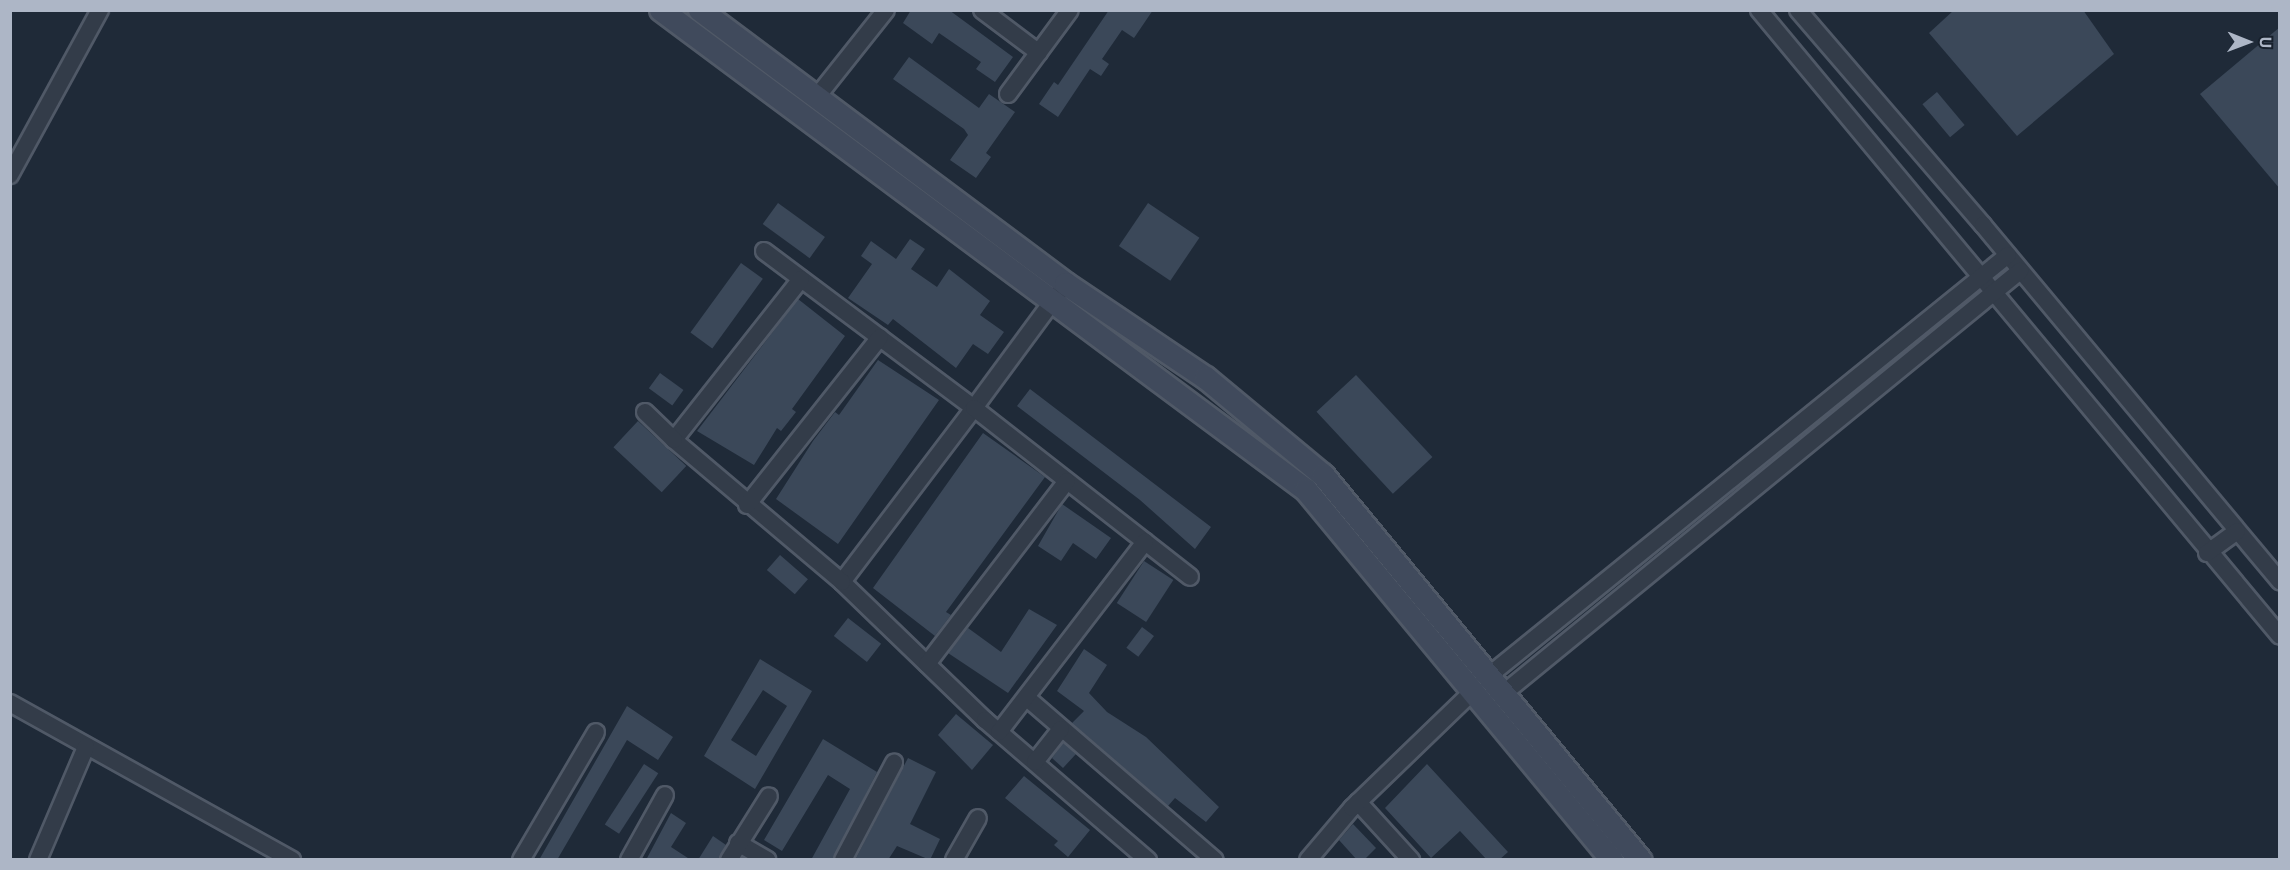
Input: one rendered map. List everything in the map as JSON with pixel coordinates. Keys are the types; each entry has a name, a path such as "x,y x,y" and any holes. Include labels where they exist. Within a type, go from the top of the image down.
{"street":[{"path":"10,175 100,10"},
{"path":"662,10 1059,292 1206,378 1323,475 1491,674 1496,701 1612,860"},
{"path":"700,10 816,98 1306,490 1474,690 1496,701 1640,860"},
{"path":"816,98 886,10"},
{"path":"982,10 1039,52"},
{"path":"1008,94 1070,10"},
{"path":"1759,10 1981,276 2207,553 2280,636"},
{"path":"1798,10 2007,255 2280,582"},
{"path":"764,251 974,408 1190,577"},
{"path":"1308,860 1358,802 1491,674 2007,255"},
{"path":"1496,701 2020,271"},
{"path":"674,440 801,279"},
{"path":"842,582 1059,292"},
{"path":"747,505 880,337"},
{"path":"645,412 747,505 842,582 999,732 1148,860"},
{"path":"1745,468 1758,485"},
{"path":"927,664 1067,481"},
{"path":"2207,553 2237,531"},
{"path":"999,732 1145,542"},
{"path":"1027,698 1215,860"},
{"path":"10,703 292,860"},
{"path":"1035,762 1061,729"},
{"path":"521,860 596,732"},
{"path":"38,860 86,747"},
{"path":"843,860 894,764"},
{"path":"629,860 665,795"},
{"path":"729,860 769,796"},
{"path":"1358,802 1411,860"},
{"path":"954,860 978,818"},
{"path":"738,843 768,860"}],"building":[{"path":"911,10 949,10 1013,57 995,82 976,69 981,62 939,33 932,44 903,23"},
{"path":"1109,10 1153,10 1134,38 1122,30 1102,59 1109,64 1101,76 1090,69 1058,117 1039,104 1054,82 1058,85"},
{"path":"1954,10 2083,10 2114,54 2017,136 1929,33"},
{"path":"2280,27 2280,189 2200,94"},
{"path":"909,57 979,108 989,94 1015,112 986,153 991,157 976,178 950,160 968,135 964,129 893,79"},
{"path":"1937,92 1965,125 1950,137 1922,104"},
{"path":"778,203 825,237 810,258 763,224"},
{"path":"1148,203 1199,238 1170,281 1119,246"},
{"path":"910,239 925,249 911,269 937,287 949,269 990,301 980,315 1004,332 988,354 973,344 956,368 893,319 888,325 848,298 872,264 861,256 871,241 896,259"},
{"path":"741,263 763,279 712,348 690,333"},
{"path":"798,299 845,336 792,409 796,412 781,431 777,428 754,465 697,431"},
{"path":"878,360 939,400 838,544 776,499 813,441 835,412 839,415"},
{"path":"660,373 683,390 672,405 649,388"},
{"path":"1356,375 1432,457 1393,494 1317,412"},
{"path":"1030,389 1211,527 1195,549 1140,500 1017,406"},
{"path":"638,421 686,466 662,492 613,447"},
{"path":"983,433 1045,477 946,612 951,615 935,636 873,588"},
{"path":"1062,504 1111,538 1096,559 1073,543 1061,561 1038,546"},
{"path":"780,555 808,579 795,594 767,570"},
{"path":"1144,561 1173,580 1146,622 1117,603"},
{"path":"1029,609 1057,625 1008,693 948,653 968,628 1001,652"},
{"path":"848,618 881,644 867,662 834,636"},
{"path":"1142,627 1154,636 1138,657 1126,648"},
{"path":"1084,649 1107,665 1089,693 1107,712 1146,737 1219,807 1206,822 1175,798 1168,806 1072,723 1084,711 1057,691"},
{"path":"760,659 812,691 755,789 704,756","holes":["763,690 787,706 756,756 731,740"]},
{"path":"627,706 673,737 658,760 627,740 557,860 539,860"},
{"path":"956,714 993,745 972,770 938,735"},
{"path":"823,739 877,772 833,860 811,860 850,789 828,775 782,851 764,840"},
{"path":"1063,743 1076,754 1063,768 1052,758"},
{"path":"908,758 936,772 910,824 940,839 930,860 897,846 888,860 855,860"},
{"path":"644,764 658,773 619,834 605,824"},
{"path":"1427,764 1508,852 1499,860 1487,860 1460,831 1431,858 1385,808"},
{"path":"1024,776 1090,830 1068,857 1054,845 1058,841 1005,798"},
{"path":"671,813 686,823 671,847 691,860 646,860"},
{"path":"1353,824 1376,848 1364,860 1357,860 1339,840"},
{"path":"713,836 726,845 719,860 698,860"}]}
